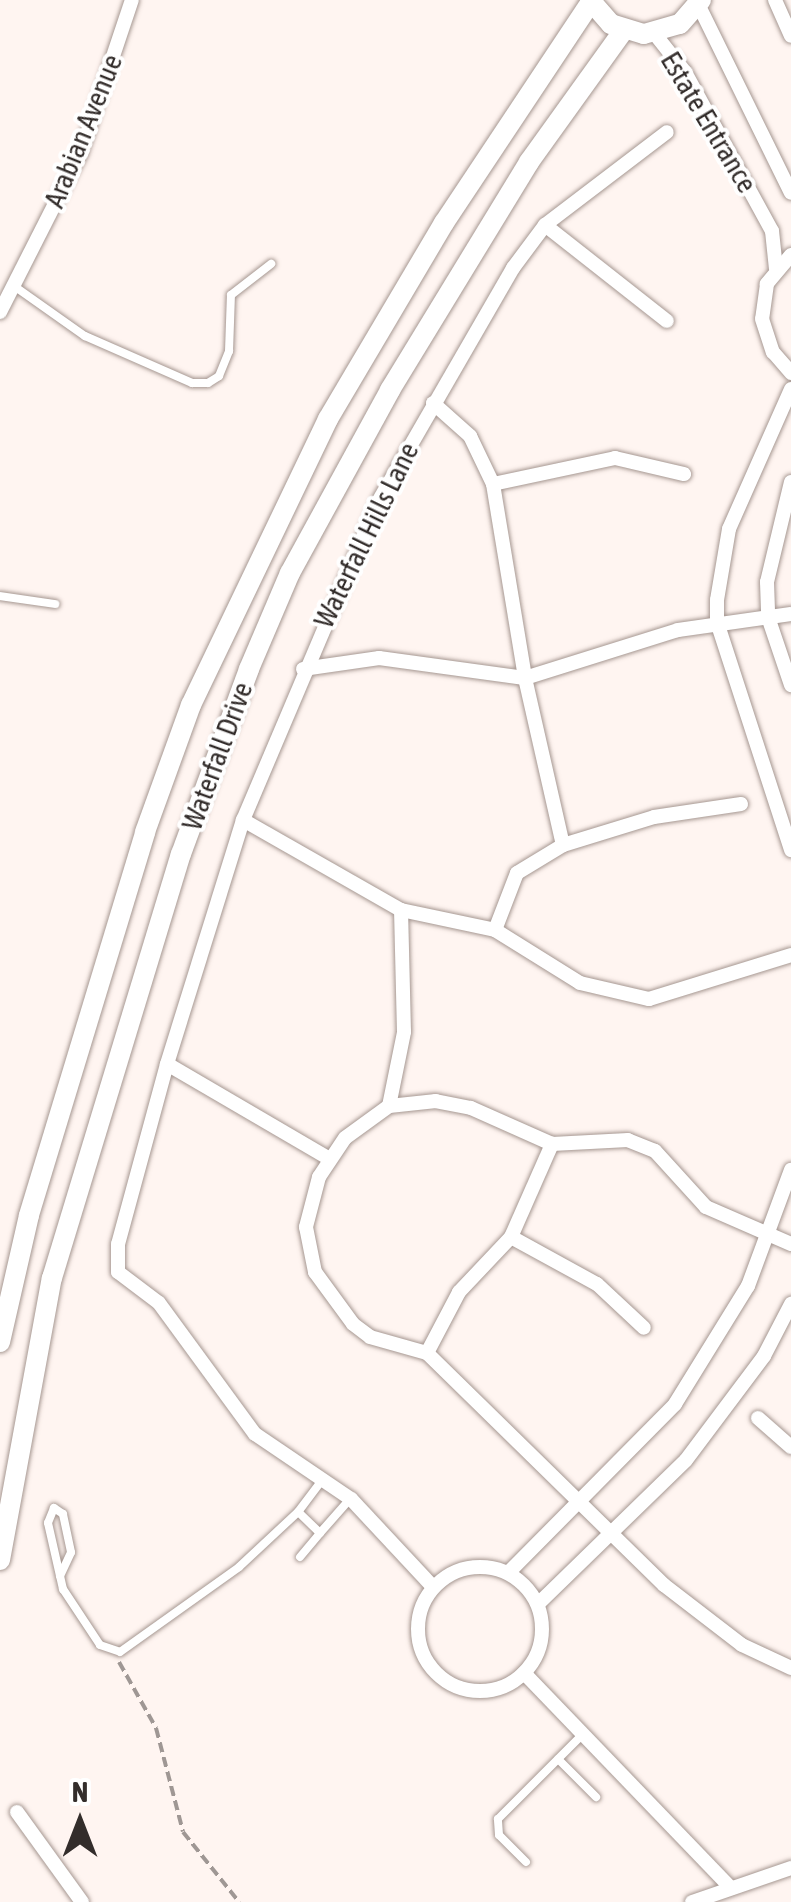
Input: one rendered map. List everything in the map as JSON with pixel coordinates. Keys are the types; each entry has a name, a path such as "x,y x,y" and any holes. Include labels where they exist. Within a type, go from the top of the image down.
{"main road":[{"path":"590,1 624,30 654,33 680,24 700,3"},
{"name":"Waterfall Drive","path":"0,1342 39,1181 144,832 191,705 328,419 444,223 590,1"},
{"name":"Waterfall Drive","path":"0,1560 52,1278 181,854 250,669 290,573 390,390 529,162 624,30"}],"street":[{"name":"Arabian Avenue","path":"0,312 81,152 132,0"},
{"path":"775,0 791,36"},
{"name":"Estate Entrance","path":"700,3 791,193"},
{"name":"Estate Entrance","path":"654,33 685,72 772,231 776,269"},
{"name":"Waterfall Hills Lane","path":"433,1587 351,1499 254,1434 159,1303 118,1272 118,1244 168,1064 244,820 302,669 378,502 433,403 545,225 666,132"},
{"path":"545,225 667,321"},
{"path":"791,255 776,269 762,319 772,352 791,372"},
{"path":"791,389 763,445 724,546 717,622 791,850"},
{"path":"433,403 470,436 493,484 526,678 563,845"},
{"path":"493,484 614,458 684,474"},
{"path":"791,482 768,560 768,617 791,685"},
{"name":"Waterfall Hills Lane","path":"302,669 379,658 526,678 717,622 791,614"},
{"path":"494,930 517,873 563,845 654,818 741,804"},
{"path":"244,820 401,910 494,930 580,983 649,999 791,956"},
{"path":"389,1106 404,1032 401,910"},
{"path":"168,1064 328,1158"},
{"path":"791,1244 706,1207 654,1151 616,1139 552,1144 451,1103 389,1106 328,1158 306,1227 315,1272 329,1300 370,1337 427,1353 706,1619 791,1668"},
{"path":"427,1353 459,1292 511,1237 552,1144"},
{"path":"508,1573 675,1404 716,1344 768,1236 791,1170"},
{"path":"511,1237 581,1273 644,1328"},
{"path":"538,1604 616,1536 728,1408 791,1304"},
{"path":"758,1418 791,1447"},
{"path":"476,1567 508,1573 538,1604 540,1648 524,1673 492,1691 470,1691 432,1669 417,1628 433,1587 476,1567"},
{"path":"524,1673 731,1888"},
{"path":"17,1812 82,1902"},
{"path":"692,1902 791,1868"}],"lane":[{"path":"14,286 86,336 192,383 208,383 219,376 229,351 231,295 271,264"},
{"path":"0,596 54,604"},
{"path":"60,1576 72,1552 63,1514 54,1508 48,1523 60,1576 100,1644 115,1653 168,1622 298,1512 322,1480"},
{"path":"300,1556 351,1499"},
{"path":"298,1512 320,1533"},
{"path":"526,1862 499,1835 498,1818 583,1734"},
{"path":"558,1759 596,1797"}],"path":[{"path":"115,1653 156,1728 184,1832 238,1902"}]}
